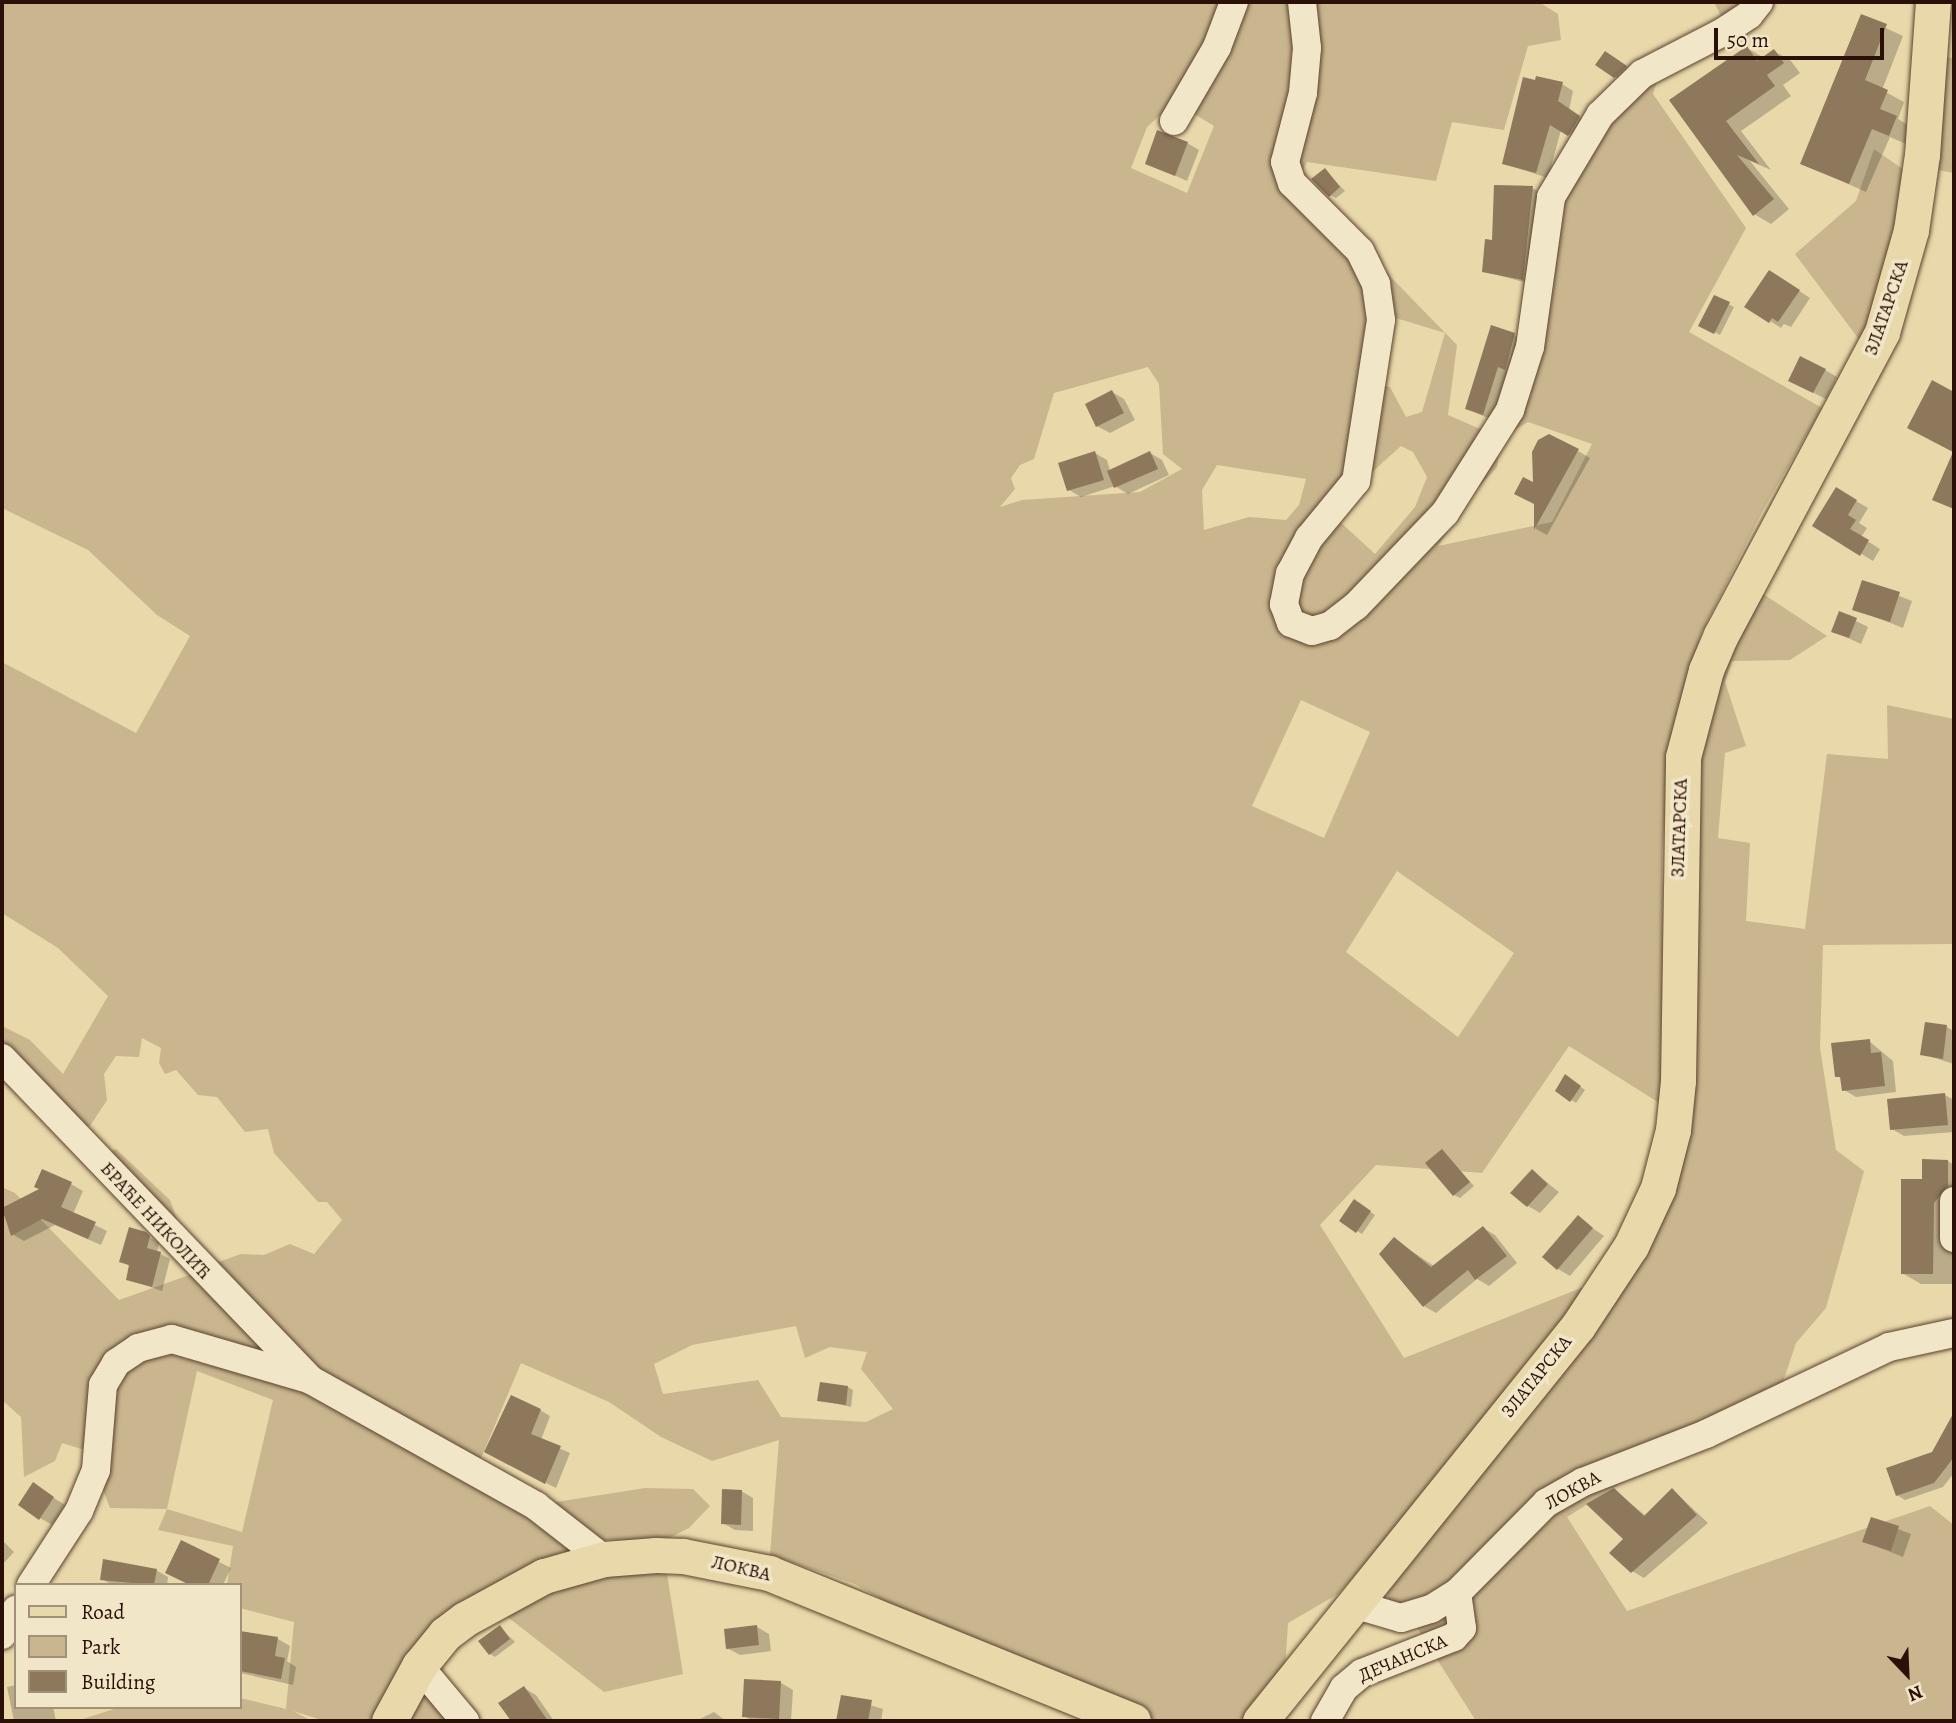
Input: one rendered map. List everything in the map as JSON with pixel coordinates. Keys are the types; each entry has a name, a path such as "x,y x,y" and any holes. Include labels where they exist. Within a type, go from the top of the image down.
{"main road":[{"name":"ЗЛАТАРСКА","path":"1357,1605 1598,1298 1631,1246 1658,1188 1673,1130 1678,1080 1680,793 1690,725 1706,670 1739,597 1882,332 1911,230 1927,104 1933,2"},
{"name":"ЛОКВА","path":"389,1721 419,1666 445,1634 485,1607 544,1576 604,1559 682,1556 769,1573 1133,1721"},
{"path":"1260,1721 1357,1605"}],"street":[{"path":"1174,121 1217,47 1234,2"},
{"path":"1302,2 1307,48 1303,93 1285,162 1292,184 1360,251 1376,285 1381,320 1356,481 1309,538 1290,573 1284,604 1291,623 1312,631 1330,626 1356,606 1445,513 1510,410 1530,347 1551,197 1600,115 1642,74 1723,32 1749,15 1759,2"},
{"name":"БРАЋЕ НИКОЛИЋ","path":"2,1058 311,1380"},
{"path":"1954,1201 1954,1238"},
{"name":"ЛОКВА","path":"1357,1605 1401,1618 1457,1593 1546,1503 1583,1482 1706,1434 1889,1347 1954,1333"},
{"name":"БРАЋЕ НИКОЛИЋ","path":"33,1583 79,1511 96,1470 103,1384 116,1363 138,1348 172,1339 246,1357 311,1380 536,1506 604,1559"},
{"name":"ДЕЧАНСКА","path":"1325,1721 1344,1688 1362,1673 1454,1637 1462,1628 1457,1593"},
{"path":"2,1635 14,1614"},
{"path":"419,1666 465,1721"}],"green space":[{"path":"2,2 1539,2 1558,14 1561,40 1528,46 1504,130 1452,122 1436,181 1307,162 1297,181 1457,345 1448,415 1501,438 1563,199 1593,111 1723,20 1714,2 1767,2 1657,81 1653,94 1746,228 1689,332 1822,408 1763,510 1701,634 1670,744 1662,855 1664,1106 1569,1046 1482,1173 1376,1165 1320,1225 1404,1358 1591,1284 1379,1549 1338,1594 1288,1623 1285,1671 1242,1719 1160,1721 1094,1699 933,1629 855,1584 770,1555 779,1440 712,1461 661,1437 609,1402 521,1363 479,1463 550,1503 645,1488 693,1489 710,1506 689,1528 665,1540 600,1540 461,1609 378,1721 325,1721 293,1711 312,1721 77,1721 114,1709 242,1709 242,1698 286,1709 294,1622 242,1609 242,1583 227,1583 233,1546 158,1530 167,1509 110,1508 88,1451 62,1443 55,1461 24,1477 21,1417 2,1400 2,1187 15,1193 119,1300 195,1273 89,1160 116,1149 170,1200 181,1230 210,1265 241,1254 264,1255 290,1244 314,1254 342,1220 327,1202 318,1202 274,1153 268,1129 245,1132 217,1097 198,1095 176,1070 165,1074 159,1063 161,1048 142,1038 139,1057 116,1056 104,1074 107,1100 90,1126 54,1123 2,1059 2,1026 30,1040 63,1074 108,996 58,948 2,913 2,662 136,733 190,636 157,615 88,550 2,508","holes":["1175,102 1214,126 1187,193 1131,168 1147,127","1389,316 1445,333 1422,412 1406,417 1390,387 1377,384","1148,367 1159,384 1163,454 1182,469 1140,492 1022,500 1000,507 1015,489 1011,478 1020,465 1034,459 1054,393","1528,422 1592,444 1552,522 1438,546 1471,496 1497,467 1501,438","1401,446 1413,452 1427,477 1415,507 1375,554 1337,519 1371,473","1217,465 1306,479 1299,505 1286,520 1249,517 1204,530 1202,490","1301,700 1370,732 1324,838 1252,806","1397,871 1514,953 1458,1037 1346,952","796,1326 805,1358 830,1347 867,1352 861,1369 893,1409 866,1422 781,1417 758,1380 663,1394 654,1364 692,1345","197,1371 273,1400 242,1532 167,1509"]},
{"path":"1939,57 1954,58 1954,173 1933,169"},
{"path":"1874,149 1904,170 1889,262 1861,342 1795,254 1856,201"},
{"path":"1757,590 1827,636 1790,660 1732,661 1725,682 1746,746 1725,753 1718,838 1750,843 1746,921 1805,929 1827,754 1888,759 1887,705 1954,719 1954,944 1823,945 1820,1048 1836,1150 1864,1171 1826,1308 1796,1343 1783,1382 1567,1517 1627,1611 1930,1506 1954,1525 1954,1721 1476,1721 1404,1607 1389,1602 1385,1582 1656,1218 1689,795 1708,703"},
{"path":"666,1568 683,1674 604,1692 505,1615 532,1596 582,1578"},
{"path":"422,1684 456,1721 402,1721"}],"building":[{"path":"1861,14 1887,24 1865,80 1888,90 1880,109 1897,116 1889,136 1872,129 1849,184 1800,164"},
{"path":"1747,46 1757,61 1774,49 1784,63 1767,75 1775,86 1726,121 1759,164 1737,155 1774,199 1753,216 1669,100"},
{"path":"1605,51 1627,66 1614,78 1595,65"},
{"path":"1536,76 1563,82 1558,101 1580,116 1568,136 1550,125 1536,173 1502,164 1523,77 1535,80"},
{"path":"1157,130 1188,142 1175,176 1145,164"},
{"path":"1325,168 1340,187 1329,197 1311,179"},
{"path":"1494,185 1533,186 1523,280 1482,272 1485,239 1492,240"},
{"path":"1769,270 1800,290 1778,322 1772,318 1769,323 1744,307"},
{"path":"1714,295 1730,302 1714,334 1698,326"},
{"path":"1491,325 1515,333 1505,370 1498,367 1483,415 1465,409"},
{"path":"1800,356 1826,369 1813,393 1788,381"},
{"path":"1932,380 1954,392 1954,509 1932,500 1953,452 1907,428"},
{"path":"1112,390 1124,413 1096,427 1085,404"},
{"path":"1549,434 1579,449 1534,530 1534,504 1514,494 1523,477 1533,482 1532,452 1538,440"},
{"path":"1095,451 1104,480 1067,491 1058,463"},
{"path":"1150,451 1158,469 1114,488 1107,471"},
{"path":"1836,487 1857,500 1848,515 1856,520 1850,529 1869,540 1860,556 1812,526"},
{"path":"1862,580 1900,592 1890,622 1852,610"},
{"path":"1839,611 1857,618 1849,638 1831,632"},
{"path":"1925,1022 1947,1025 1943,1059 1920,1055"},
{"path":"1870,1039 1871,1053 1881,1052 1885,1086 1842,1091 1840,1077 1835,1077 1831,1043"},
{"path":"1565,1074 1581,1086 1570,1102 1555,1091"},
{"path":"1945,1093 1948,1125 1890,1130 1887,1099"},
{"path":"1442,1149 1470,1182 1453,1196 1425,1163"},
{"path":"1922,1159 1948,1160 1948,1186 1934,1203 1933,1274 1901,1274 1901,1179 1922,1179"},
{"path":"42,1169 72,1182 61,1207 96,1222 88,1239 42,1219 11,1236 2,1208 39,1189 34,1187"},
{"path":"1532,1169 1548,1184 1527,1207 1510,1193"},
{"path":"1354,1199 1371,1211 1356,1233 1339,1221"},
{"path":"1578,1215 1593,1228 1557,1270 1542,1257"},
{"path":"1483,1226 1507,1256 1475,1280 1468,1270 1423,1307 1379,1254 1394,1237 1431,1267"},
{"path":"129,1227 146,1232 150,1236 147,1248 161,1252 152,1287 126,1280 129,1265 119,1262"},
{"path":"820,1382 848,1386 846,1405 817,1401"},
{"path":"511,1395 541,1409 531,1434 561,1446 545,1484 484,1452"},
{"path":"1954,1412 1954,1457 1934,1483 1896,1496 1886,1468 1932,1452"},
{"path":"33,1482 54,1497 39,1520 18,1505"},
{"path":"1614,1488 1644,1516 1672,1488 1697,1515 1631,1573 1609,1553 1623,1539 1586,1504"},
{"path":"722,1489 742,1490 741,1525 721,1524"},
{"path":"1871,1517 1899,1526 1891,1551 1862,1542"},
{"path":"181,1540 220,1559 209,1583 186,1583 165,1573"},
{"path":"103,1559 157,1569 154,1583 100,1580"},
{"path":"500,1625 510,1639 489,1655 478,1641"},
{"path":"757,1625 759,1645 726,1649 724,1629"},
{"path":"242,1631 278,1637 275,1656 285,1658 281,1679 242,1671"},
{"path":"744,1679 781,1681 779,1719 742,1717"},
{"path":"524,1686 548,1721 511,1721 498,1703"},
{"path":"841,1695 872,1700 868,1721 836,1721"}]}
